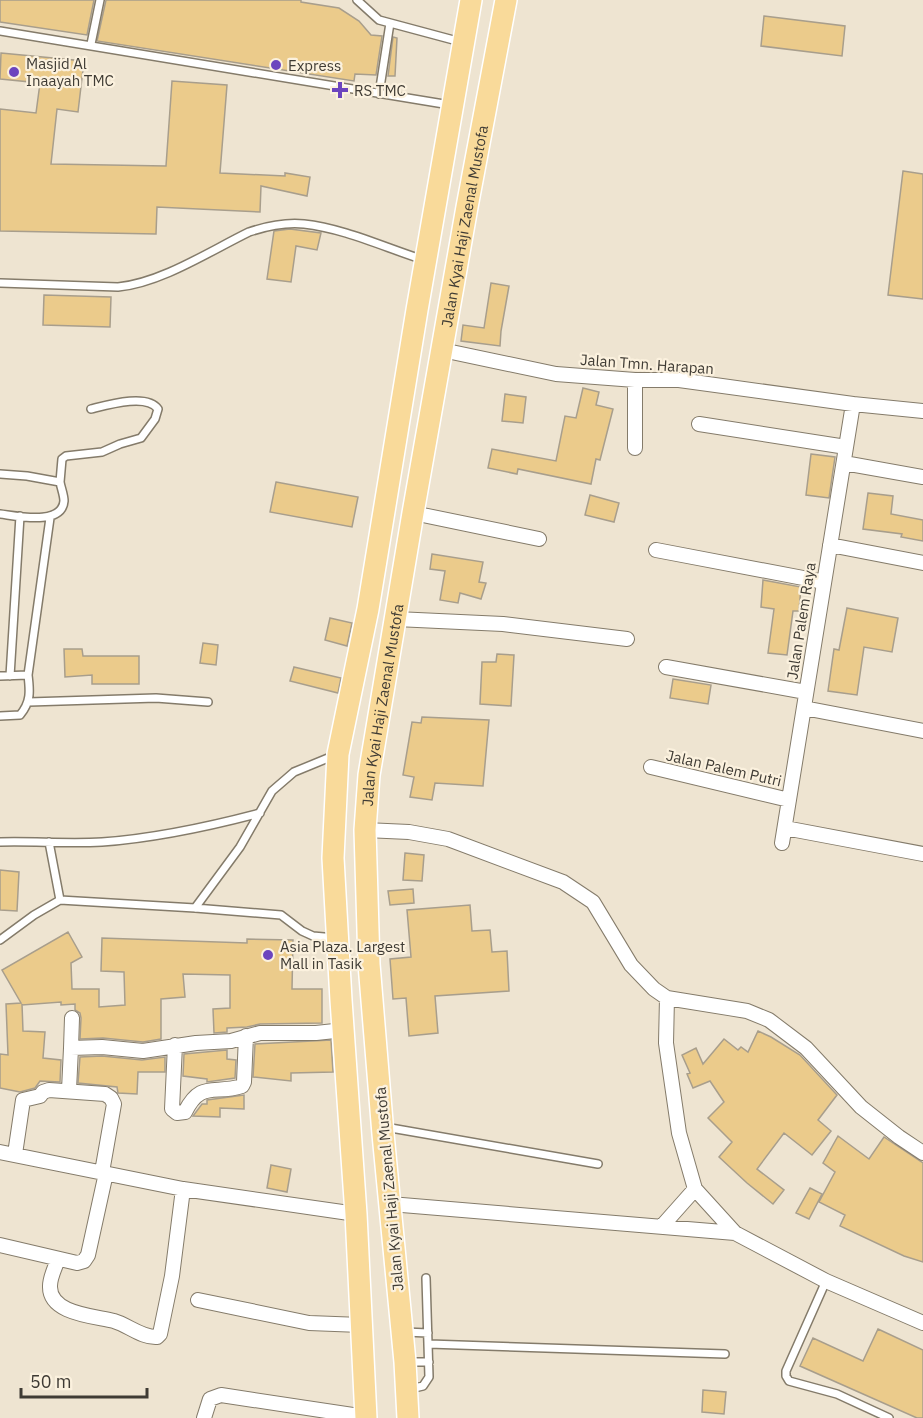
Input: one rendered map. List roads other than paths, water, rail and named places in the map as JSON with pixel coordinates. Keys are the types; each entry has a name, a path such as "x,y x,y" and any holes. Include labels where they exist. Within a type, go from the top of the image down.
{"main road":[{"name":"Jalan Kyai Haji Zaenal Mustofa","path":"366,1417 356,1214 333,858 338,754 368,609 471,0"},
{"name":"Jalan Kyai Haji Zaenal Mustofa","path":"408,1418 405,1362 369,964 365,830 369,775 413,513 467,207 507,0"},
{"path":"437,200 467,207"},
{"path":"407,374 437,380"},
{"path":"347,719 376,730"},
{"path":"341,1000 372,1005"}],"street":[{"name":"Jalan Tmn. Harapan","path":"442,350 556,374 635,380 679,380 853,404 923,411"},
{"path":"634,448 635,380"},
{"name":"Jalan Palem Raya","path":"782,843 853,404"},
{"path":"699,424 846,447"},
{"path":"844,463 923,477"},
{"path":"413,513 539,538"},
{"path":"830,546 923,563"},
{"path":"656,550 824,582"},
{"path":"396,619 503,624 627,639"},
{"path":"666,667 806,692"},
{"path":"804,708 923,731"},
{"name":"Jalan Palem Putri","path":"651,767 789,800"},
{"path":"785,828 923,854"},
{"path":"365,830 409,832 448,839 563,882 593,902 631,964 654,989 667,998 747,1011 769,1020 806,1048 861,1107 923,1153"},
{"path":"667,998 666,1043 679,1132 695,1189 735,1233 826,1281 923,1323"},
{"path":"69,1089 72,1018"},
{"path":"71,1048 102,1047 143,1051 175,1045 231,1041 260,1033 316,1033 344,1030"},
{"path":"175,1045 172,1109 177,1113 185,1112 198,1092 242,1086 246,1036"},
{"path":"0,1245 77,1263 84,1261 88,1255 104,1173 114,1104 111,1098 105,1094 49,1089 40,1096 26,1098 23,1100 15,1155"},
{"path":"0,1152 183,1189 356,1214"},
{"path":"58,1259 50,1283 50,1294 57,1304 83,1315 113,1321 149,1337 157,1338 160,1334 172,1276 183,1189"},
{"path":"663,1225 695,1189"},
{"path":"390,1204 468,1212 663,1225 735,1233"},
{"path":"198,1300 309,1323 362,1325"},
{"path":"204,1418 210,1399 221,1395 366,1417"}],"lane":[{"path":"91,44 100,0"},
{"path":"357,0 379,20 464,43"},
{"path":"4,22 1,31 453,105"},
{"path":"380,94 390,23"},
{"path":"40,38 41,29"},
{"path":"0,283 118,287 134,285 156,278 249,232 286,224 303,224 332,230 427,261"},
{"path":"0,514 50,518 58,513 64,501 60,482 62,459 66,456 102,452 141,438 155,419 158,409 151,402 125,401 91,409"},
{"path":"0,474 60,482"},
{"path":"10,676 20,516"},
{"path":"0,716 20,715 29,702 28,675 50,518"},
{"path":"0,676 28,675"},
{"path":"29,702 156,698 208,702"},
{"path":"195,908 240,847 272,791 294,772 338,754"},
{"path":"0,842 100,842 166,836 260,813"},
{"path":"49,842 60,900"},
{"path":"0,940 34,915 60,900 281,915 302,931 314,936 338,938"},
{"path":"382,1126 598,1164"},
{"path":"406,1391 423,1386 429,1377 426,1278"},
{"path":"826,1281 786,1371 786,1376 789,1381 837,1394 885,1417"},
{"path":"402,1332 428,1333"},
{"path":"429,1344 726,1354"},
{"path":"405,1362 429,1362"}],"place":[{"name":"Express","path":"276,65"},
{"name":"Masjid Al Inaayah TMC","path":"14,72"},
{"name":"RS TMC","path":"340,90"},
{"name":"Asia Plaza. Largest Mall in Tasik","path":"268,955"}]}
